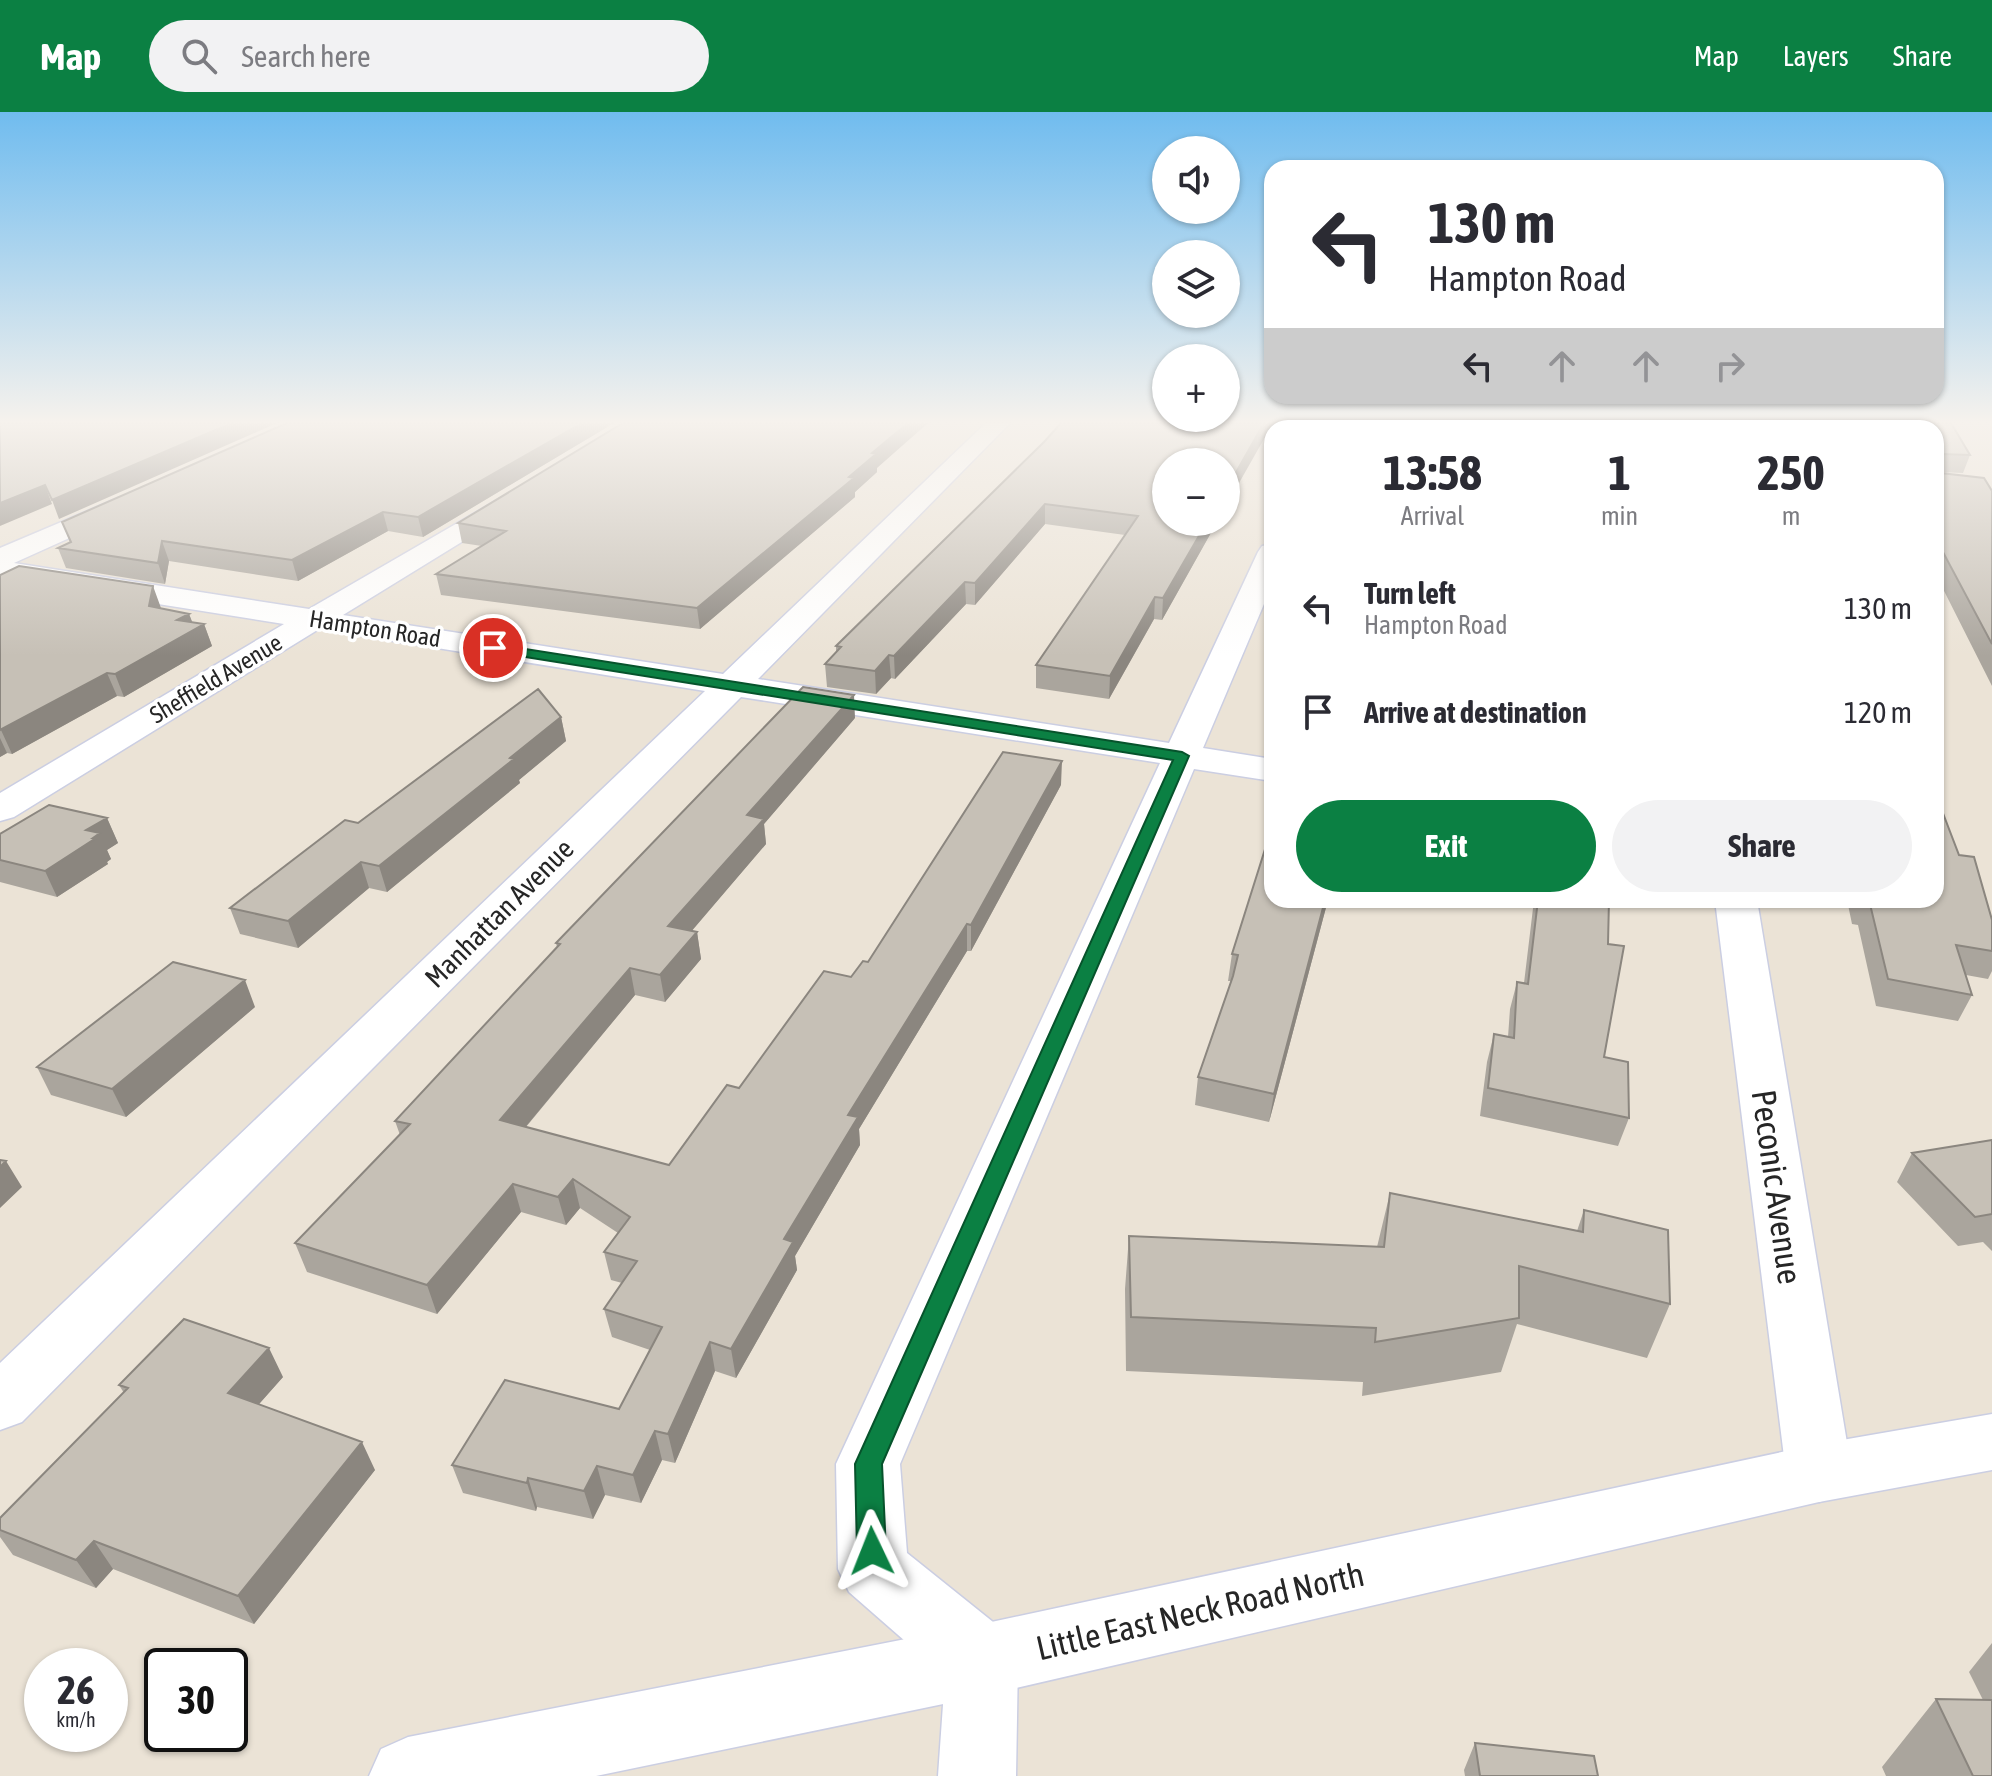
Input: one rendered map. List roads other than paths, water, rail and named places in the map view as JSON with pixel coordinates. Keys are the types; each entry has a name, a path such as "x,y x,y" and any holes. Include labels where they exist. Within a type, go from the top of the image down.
{"street":[{"path":"0,559 130,501"},
{"name":"Sheffield Avenue","path":"0,809 511,501"},
{"name":"Manhattan Avenue","path":"0,1403 919,501"},
{"name":"Hampton Road","path":"0,570 1264,769"},
{"path":"977,1776 982,1660 873,1569 868,1464 1264,570"},
{"name":"Peconic Avenue","path":"1737,908 1819,1473"},
{"name":"Little East Neck Road North","path":"408,1776 982,1660 1819,1473 1992,1442"}]}
